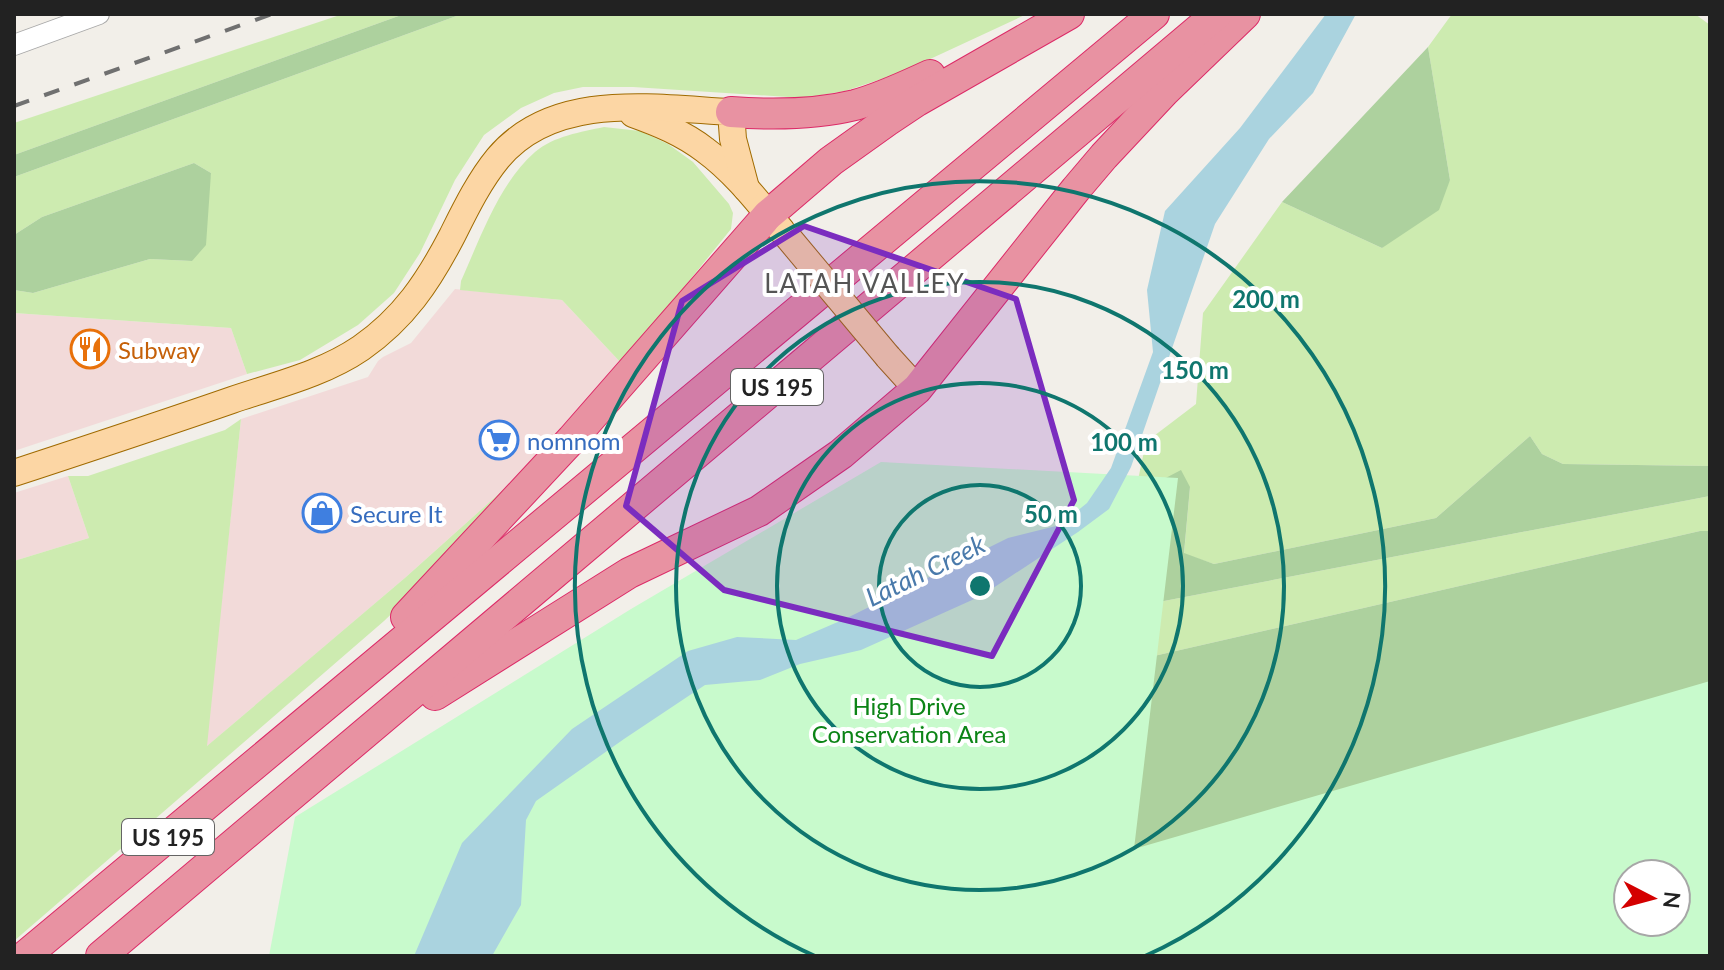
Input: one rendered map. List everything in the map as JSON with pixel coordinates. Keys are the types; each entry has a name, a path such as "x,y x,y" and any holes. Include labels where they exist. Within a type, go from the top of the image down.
{"highway":[{"path":"731,112 806,113 867,101 1068,14"},
{"path":"312,718 572,439 777,226 831,161 917,101 1068,14"},
{"name":"US 195","path":"25,956 1154,14"},
{"name":"US 195","path":"101,956 1217,14"},
{"path":"336,759 629,573 759,511 841,454 917,389 1076,189 1129,128 1245,14"}],"main road":[{"path":"14,473 294,380 343,359 382,331 417,295 489,169 512,143 563,115 642,107 731,112 733,139 746,188"},
{"path":"617,109 686,137 716,159 746,188 917,389"}],"street":[{"path":"14,45 99,14"}],"highlighted area":[{"path":"804,226 1016,299 1074,500 992,656 724,590 626,506 682,301"}],"shaded area":[{"path":"455,289 562,300 622,364 551,447 406,577 206,747 241,419 368,377 383,357 411,343"},
{"path":"14,313 231,328 247,374 14,451"},
{"path":"68,476 89,538 14,561 14,493"}],"green space":[{"path":"343,14 404,14 14,155 14,123"},
{"path":"404,14 462,14 14,177 14,155"},
{"path":"462,14 1027,14 900,73 845,91 804,98 633,87 583,87 554,93 521,108 484,135 455,180 420,253 394,293 358,325 300,360 247,374 231,328 14,313 14,290 33,293 150,259 192,261 211,173 194,163 42,217 14,235 14,177"},
{"path":"1452,14 1695,14 1710,25 1710,466 1563,464 1542,454 1530,436 1436,518 1214,564 1184,554 1190,487 1135,494 1146,442 1196,404 1203,313 1282,202 1382,248 1450,180 1428,47"},
{"path":"1428,47 1450,180 1439,210 1382,248 1282,202"},
{"path":"604,127 640,131 668,144 693,162 729,204 733,213 731,229 622,364 562,300 460,290 461,281 492,212 522,165 551,142"},
{"path":"194,163 211,173 206,245 192,261 150,259 33,293 14,290 14,235 42,217"},
{"path":"241,419 207,746 406,577 551,447 458,550 384,621 14,941 14,561 89,538 68,476 88,476 225,430"},
{"path":"1530,436 1542,454 1563,464 1710,466 1710,496 1039,625 526,956 1135,494 1181,470 1190,487 1184,553 1214,564 1436,518"},
{"name":"High Drive Conservation Area","path":"881,462 1178,478 1134,849 1710,681 1710,956 269,956 295,817 631,609"},
{"path":"1710,496 1710,531 1049,680 778,956 1039,625"},
{"path":"1710,531 1710,808 1705,956 834,956 1049,680"}],"water":[{"path":"1326,14 1356,14 1313,93 1269,139 1215,224 1131,467 1109,509 981,596 861,650 800,664 760,680 705,685 536,801 526,820 521,905 492,956 414,956 462,843 572,729 688,651 737,637 796,640 1008,538 1060,525 1087,503 1111,468 1153,352 1147,290 1165,211 1240,128"}],"railway":[{"path":"14,106 272,14"}],"place":[{"name":"Subway","path":"90,349"},
{"name":"nomnom","path":"499,440"},
{"name":"Secure It","path":"322,513"}],"district":[{"name":"LATAH VALLEY","path":"865,283"}],"water label":[{"name":"Latah Creek","path":"925,570"}]}
